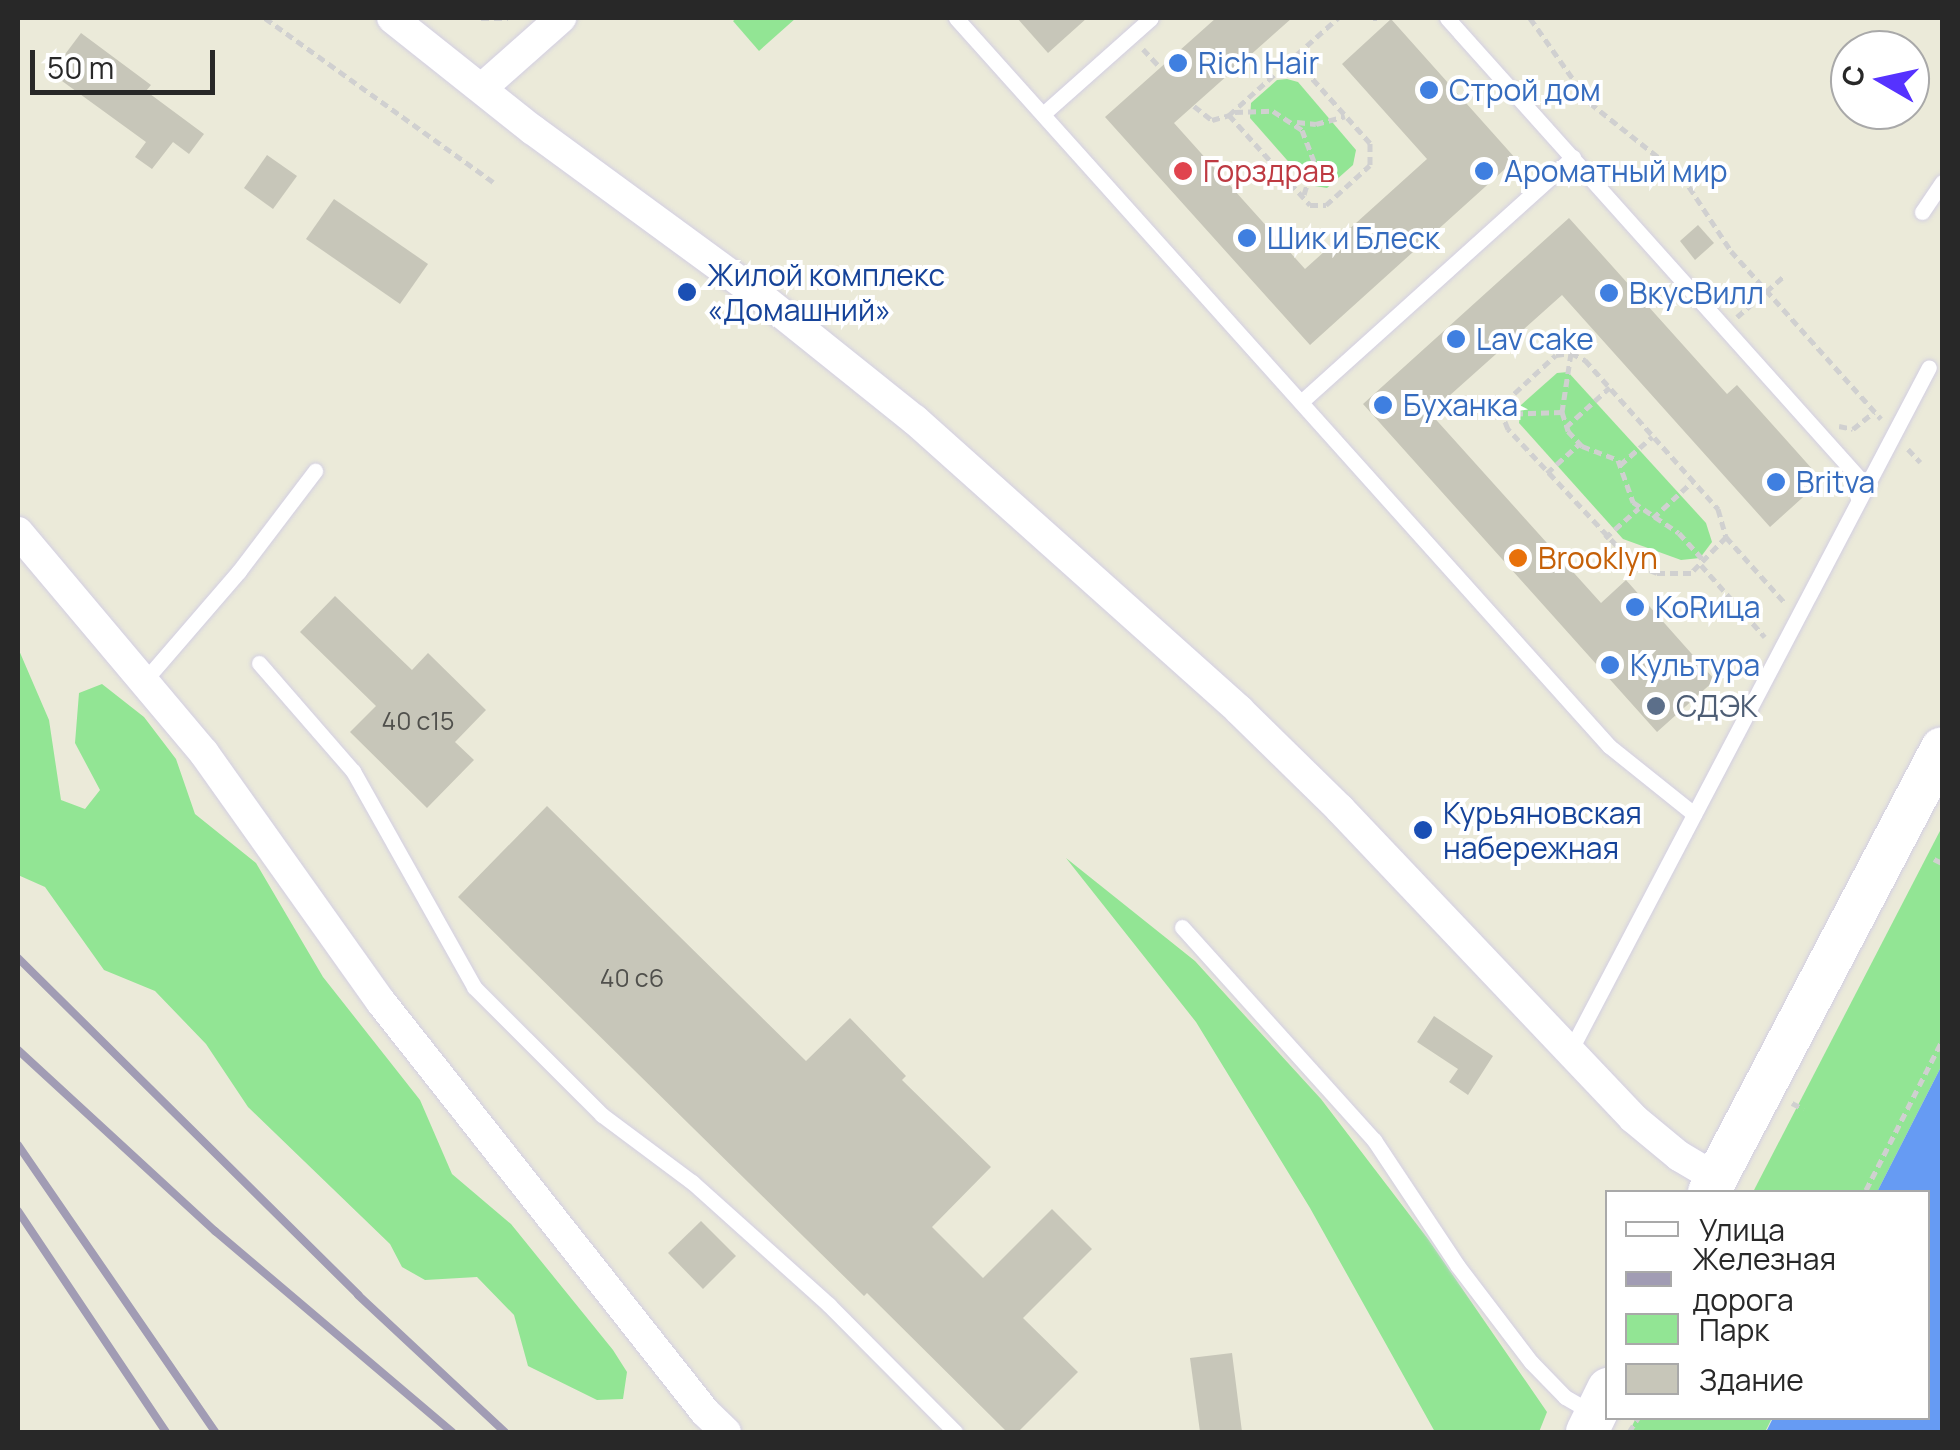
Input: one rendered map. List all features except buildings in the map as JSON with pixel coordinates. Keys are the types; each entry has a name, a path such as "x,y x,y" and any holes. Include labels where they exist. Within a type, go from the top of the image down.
{"main road":[{"path":"1712,1186 1942,748"}],"street":[{"path":"392,18 760,296 930,433 1238,710 1405,875 1633,1118 1712,1186"},
{"path":"482,88 561,18"},
{"path":"18,532 204,753 381,1002 705,1412 726,1432"}],"lane":[{"path":"956,18 1609,746 1694,814"},
{"path":"1043,114 1151,18"},
{"path":"1447,18 1866,486"},
{"path":"1301,402 1573,157"},
{"path":"1922,212 1942,182"},
{"path":"1570,1051 1929,367"},
{"path":"145,680 239,571 315,471"},
{"path":"260,663 353,771 474,987 602,1116 692,1182 829,1305 954,1432"},
{"path":"1182,927 1374,1140 1457,1265 1531,1362 1565,1397 1605,1417"}],"path":[{"path":"265,18 493,182"},
{"path":"482,18 508,18"},
{"path":"1231,114 1338,18"},
{"path":"1530,18 1590,102 1682,176 1731,251 1920,462"},
{"path":"1231,114 1310,205 1326,204 1370,165 1370,142 1294,58"},
{"path":"1194,106 1212,120 1267,110 1294,122 1316,124 1346,116"},
{"path":"1294,122 1308,140 1314,162 1303,198"},
{"path":"1725,328 1784,276"},
{"path":"1572,353 1562,412 1566,427 1579,444 1608,454 1620,465 1624,486 1639,508 1679,533 1779,652"},
{"path":"1726,537 1702,563 1680,575 1644,569 1606,538 1508,429 1502,414 1510,396 1556,355 1572,353 1585,360 1724,517 1726,537 1798,617"},
{"path":"1566,427 1610,388"},
{"path":"1502,414 1562,412"},
{"path":"1620,465 1653,436"},
{"path":"1547,473 1579,444"},
{"path":"1653,518 1693,481"},
{"path":"1606,538 1639,508"},
{"path":"1934,859 1942,863"},
{"path":"1866,1190 1942,1041"},
{"path":"1790,1102 1804,1109"}],"green space":[{"path":"796,18 759,51 733,21"},
{"path":"1277,80 1298,82 1356,150 1353,165 1327,188 1309,185 1250,118 1251,103"},
{"path":"1568,372 1706,523 1712,542 1700,558 1681,560 1623,539 1519,423 1521,405 1557,373"},
{"path":"18,648 49,720 61,800 85,809 100,790 75,743 79,693 102,684 144,717 176,759 195,814 256,863 323,977 420,1100 452,1174 511,1224 613,1350 627,1372 623,1399 597,1400 528,1366 514,1315 477,1277 425,1280 402,1267 390,1244 248,1107 206,1044 155,991 104,970 45,887 18,875"},
{"path":"1942,827 1942,1065 1878,1190 1754,1190"},
{"path":"1066,858 1195,961 1321,1099 1428,1239 1547,1412 1539,1432 1435,1432 1310,1208 1196,1022"},
{"path":"1635,1420 1771,1420 1765,1432 1629,1432"}],"water":[{"path":"1942,1065 1942,1432 1766,1432 1772,1420 1930,1420 1930,1190 1878,1190"}],"railway":[{"path":"18,958 358,1295 505,1432"},
{"path":"18,1050 215,1231 452,1432"},
{"path":"18,1145 215,1432"},
{"path":"18,1211 166,1432"}],"place":[{"name":"Rich Hair","path":"1178,63"},
{"name":"Строй дом","path":"1429,90"},
{"name":"Горздрав","path":"1183,171"},
{"name":"Ароматный мир","path":"1484,171"},
{"name":"Шик и Блеск","path":"1247,238"},
{"name":"Жилой комплекс «Домашний»","path":"687,292"},
{"name":"ВкусВилл","path":"1609,293"},
{"name":"Lav cake","path":"1456,339"},
{"name":"Буханка","path":"1383,405"},
{"name":"Britva","path":"1776,482"},
{"name":"Brooklyn","path":"1518,558"},
{"name":"КоRица","path":"1635,607"},
{"name":"Культура","path":"1610,665"},
{"name":"СДЭК","path":"1656,706"},
{"name":"Курьяновская набережная","path":"1423,830"}]}
